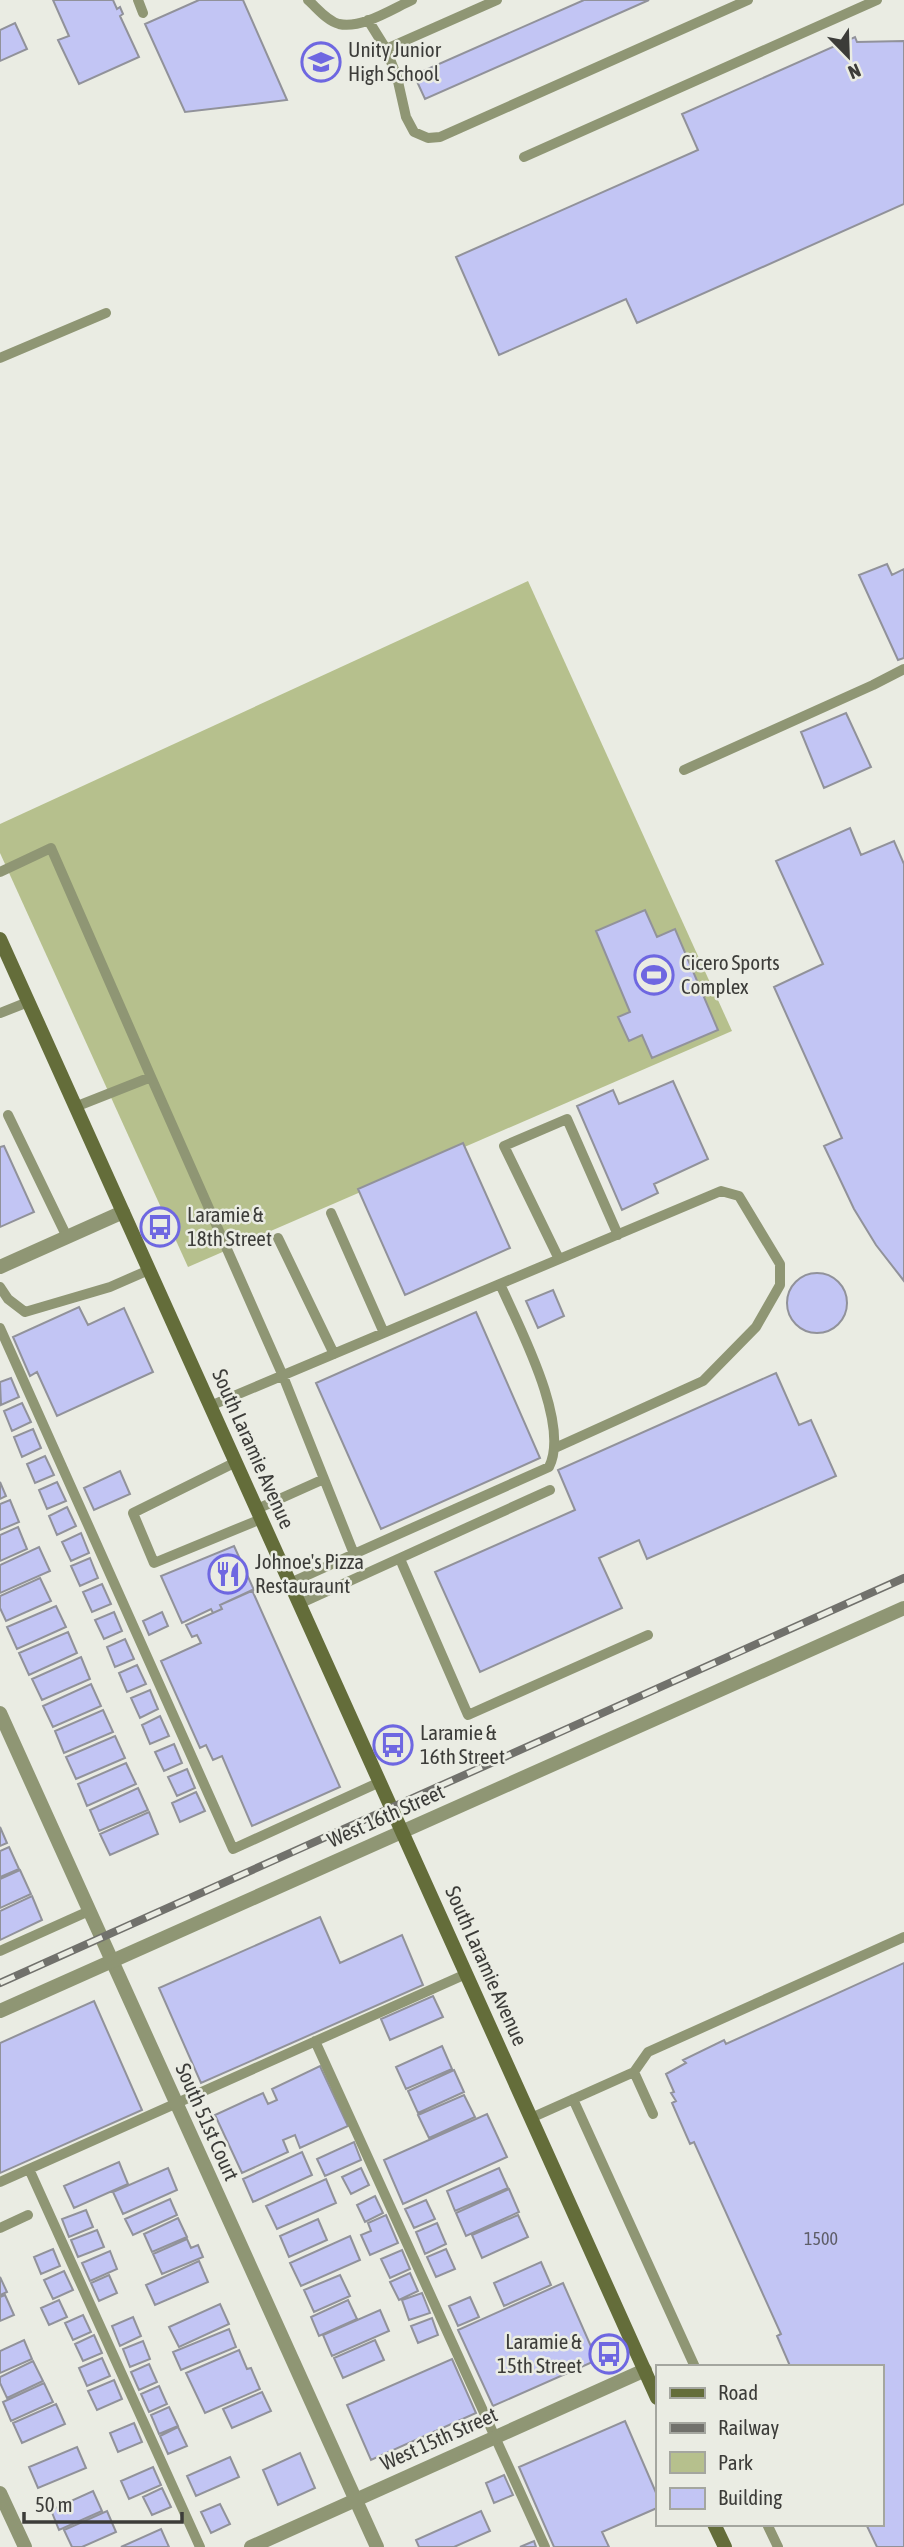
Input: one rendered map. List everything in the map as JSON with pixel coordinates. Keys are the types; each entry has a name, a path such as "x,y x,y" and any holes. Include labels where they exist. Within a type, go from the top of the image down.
{"main road":[{"name":"South Laramie Avenue","path":"0,939 656,2396"},
{"path":"715,2526 724,2547"}],"street":[{"path":"0,1267 123,1212"},
{"name":"West 16th Street","path":"0,2011 904,1608"},
{"name":"South 51st Court","path":"0,1713 377,2547"},
{"name":"West 15th Street","path":"251,2547 645,2370"},
{"path":"0,2493 24,2547"}],"lane":[{"path":"138,0 143,13"},
{"path":"308,0 331,20 340,24 368,20 412,0"},
{"path":"386,49 497,0"},
{"path":"368,20 386,49 397,76 406,117 414,132 428,138 440,136 748,0"},
{"path":"524,157 877,0"},
{"path":"0,358 106,313"},
{"path":"684,770 904,669"},
{"path":"0,872 51,848 283,1376 354,1554"},
{"path":"0,1013 28,1002"},
{"path":"75,1107 150,1077"},
{"path":"8,1115 67,1237"},
{"path":"559,1259 504,1146 566,1119 618,1235"},
{"path":"211,1406 722,1191 739,1196 780,1264 780,1285 756,1327 703,1381 555,1448"},
{"path":"331,1213 384,1333"},
{"path":"278,1238 334,1354"},
{"path":"3,1291 25,1311 121,1283 149,1270"},
{"path":"290,1583 549,1466 555,1448 551,1413 536,1365 500,1284"},
{"path":"0,1328 233,1849 380,1782"},
{"path":"236,1462 133,1513 154,1563 259,1514 324,1479"},
{"path":"299,1604 550,1490"},
{"path":"400,1559 468,1715 648,1635"},
{"path":"0,1951 89,1911"},
{"path":"531,2118 634,2072 648,2052 904,1937"},
{"path":"0,2182 466,1974"},
{"path":"315,2041 545,2547"},
{"path":"634,2072 653,2114"},
{"path":"573,2099 694,2365"},
{"path":"29,2169 200,2547"},
{"path":"0,2228 28,2216"},
{"path":"768,2526 778,2547"}],"green space":[{"name":"Cicero Sports Complex","path":"528,581 732,1031 188,1267 0,853 0,824"}],"building":[{"path":"53,0 113,0 117,9 120,7 123,14 120,16 139,57 79,84 58,40 69,36"},
{"path":"199,0 243,0 287,100 185,112 145,24"},
{"path":"584,0 649,0 425,99 414,75"},
{"path":"15,23 27,49 0,61 0,30"},
{"path":"855,37 857,42 904,41 904,204 637,323 626,299 499,355 456,257 698,150 682,114"},
{"path":"887,564 892,575 904,569 904,658 898,660 859,575"},
{"path":"846,713 871,767 824,788 801,732"},
{"path":"850,828 861,855 894,841 904,864 904,1281 876,1245 854,1209 824,1146 842,1138 774,987 823,964 776,861"},
{"name":"Cicero Sports Complex","path":"645,910 657,937 675,929 718,1030 652,1058 642,1035 629,1041 618,1017 630,1012 596,931"},
{"path":"673,1081 708,1159 654,1184 658,1193 622,1210 577,1106 613,1090 619,1104"},
{"path":"463,1143 510,1248 405,1295 358,1189"},
{"path":"4,1146 34,1212 0,1227 0,1147"},
{"path":"817,1273 834,1278 842,1286 847,1303 842,1320 834,1328 817,1333 800,1328 792,1320 787,1303 792,1286 800,1278"},
{"path":"553,1290 564,1316 538,1328 526,1301"},
{"path":"79,1307 88,1325 124,1308 153,1372 57,1416 37,1372 30,1376 13,1337"},
{"path":"476,1312 540,1458 381,1529 316,1383"},
{"path":"776,1373 799,1425 811,1420 836,1476 647,1559 639,1540 599,1558 622,1608 480,1672 435,1572 575,1510 558,1470"},
{"path":"11,1378 19,1397 1,1405 0,1382"},
{"path":"22,1403 31,1422 12,1431 4,1411"},
{"path":"33,1429 41,1448 22,1457 14,1437"},
{"path":"45,1456 54,1475 35,1483 27,1464"},
{"path":"120,1471 130,1494 94,1510 84,1488"},
{"path":"0,1482 6,1496 0,1499"},
{"path":"57,1482 66,1501 47,1509 39,1490"},
{"path":"10,1500 19,1522 0,1530 0,1504"},
{"path":"67,1507 76,1526 57,1535 49,1516"},
{"path":"18,1527 27,1549 0,1561 0,1535"},
{"path":"81,1533 89,1553 71,1561 62,1542"},
{"path":"234,1546 254,1590 220,1605 222,1609 213,1613 211,1609 182,1623 161,1576"},
{"path":"39,1547 50,1571 0,1593 0,1565"},
{"path":"90,1558 98,1578 80,1586 71,1566"},
{"path":"40,1578 51,1601 6,1621 0,1608 0,1596"},
{"path":"102,1584 111,1604 92,1612 83,1592"},
{"path":"252,1590 340,1787 252,1826 222,1756 213,1760 206,1745 200,1748 161,1661 201,1643 197,1635 192,1637 186,1625 222,1609 220,1605"},
{"path":"56,1606 66,1627 17,1649 7,1627"},
{"path":"114,1612 122,1631 104,1639 95,1620"},
{"path":"162,1612 168,1626 149,1635 143,1621"},
{"path":"68,1632 77,1653 29,1675 19,1653"},
{"path":"125,1639 134,1659 115,1667 107,1647"},
{"path":"81,1657 90,1679 42,1700 32,1679"},
{"path":"137,1665 146,1684 127,1692 119,1673"},
{"path":"91,1684 101,1706 53,1727 43,1706"},
{"path":"150,1690 158,1709 140,1718 131,1698"},
{"path":"103,1710 113,1732 64,1753 55,1731"},
{"path":"160,1716 169,1736 150,1744 142,1725"},
{"path":"115,1736 125,1758 76,1779 66,1757"},
{"path":"174,1744 182,1763 164,1771 155,1752"},
{"path":"126,1763 136,1784 87,1806 78,1784"},
{"path":"187,1769 195,1788 177,1796 168,1777"},
{"path":"138,1788 148,1810 99,1831 90,1810"},
{"path":"196,1792 205,1811 180,1822 172,1803"},
{"path":"149,1812 158,1834 110,1855 100,1834"},
{"path":"0,1827 7,1843 0,1846"},
{"path":"9,1847 19,1869 0,1877 0,1851"},
{"path":"20,1870 31,1894 0,1908 0,1879"},
{"path":"32,1896 42,1920 0,1940 0,1911"},
{"path":"320,1917 340,1963 402,1935 423,1985 201,2083 159,1988"},
{"path":"904,1963 904,2547 877,2547 867,2526 883,2526 883,2365 790,2365 777,2336 781,2334 694,2142 690,2144 672,2103 676,2101 666,2074 686,2063 683,2060 724,2040 726,2044"},
{"path":"433,1996 443,2017 390,2040 381,2019"},
{"path":"94,2001 142,2110 0,2173 0,2043"},
{"path":"442,2046 452,2069 406,2089 396,2067"},
{"path":"320,2066 348,2126 300,2148 295,2135 283,2140 288,2152 242,2173 215,2115 263,2093 268,2104 277,2100 272,2089"},
{"path":"454,2070 464,2092 418,2113 408,2091"},
{"path":"464,2095 475,2117 429,2138 418,2115"},
{"path":"487,2114 507,2157 403,2204 384,2160"},
{"path":"354,2142 361,2160 325,2176 317,2159"},
{"path":"302,2152 312,2175 253,2202 243,2179"},
{"path":"119,2162 128,2184 74,2208 64,2186"},
{"path":"168,2168 177,2190 123,2214 113,2192"},
{"path":"361,2168 369,2185 351,2194 342,2177"},
{"path":"499,2168 508,2188 455,2211 447,2191"},
{"path":"326,2179 336,2203 277,2229 266,2206"},
{"path":"509,2189 519,2212 466,2236 456,2213"},
{"path":"375,2196 383,2213 365,2222 357,2205"},
{"path":"170,2199 177,2215 133,2235 125,2219"},
{"path":"426,2200 435,2219 414,2228 405,2209"},
{"path":"86,2210 93,2227 69,2237 62,2219"},
{"path":"386,2215 398,2243 370,2255 361,2235 371,2231 368,2223"},
{"path":"518,2215 528,2237 482,2258 472,2235"},
{"path":"178,2218 187,2237 152,2252 144,2234"},
{"path":"318,2219 327,2240 289,2257 280,2236"},
{"path":"437,2223 446,2244 425,2254 416,2232"},
{"path":"97,2230 104,2247 78,2257 71,2240"},
{"path":"350,2236 360,2260 301,2286 290,2263"},
{"path":"187,2239 191,2248 198,2245 203,2257 162,2274 153,2254"},
{"path":"53,2249 60,2266 41,2274 34,2257"},
{"path":"446,2249 455,2269 436,2277 427,2257"},
{"path":"402,2250 410,2269 390,2278 381,2259"},
{"path":"110,2251 117,2269 90,2281 82,2263"},
{"path":"199,2261 208,2282 155,2305 146,2285"},
{"path":"541,2262 551,2285 504,2306 494,2283"},
{"path":"64,2271 73,2290 53,2299 44,2280"},
{"path":"410,2273 418,2291 399,2300 390,2282"},
{"path":"109,2275 117,2293 99,2301 91,2283"},
{"path":"340,2275 350,2296 314,2312 304,2290"},
{"path":"0,2277 7,2292 0,2295"},
{"path":"563,2283 597,2360 493,2406 458,2330"},
{"path":"422,2293 430,2313 409,2320 402,2300"},
{"path":"5,2295 14,2315 0,2321 0,2297"},
{"path":"470,2297 479,2317 458,2326 449,2306"},
{"path":"59,2300 67,2317 49,2325 41,2308"},
{"path":"348,2300 357,2319 319,2336 311,2317"},
{"path":"220,2304 229,2324 179,2347 169,2327"},
{"path":"380,2310 389,2331 332,2356 323,2335"},
{"path":"83,2315 91,2332 73,2340 65,2323"},
{"path":"133,2317 141,2336 120,2346 112,2326"},
{"path":"432,2318 438,2335 418,2343 411,2326"},
{"path":"229,2329 236,2347 181,2370 173,2352"},
{"path":"94,2335 102,2353 83,2361 75,2344"},
{"path":"24,2340 32,2359 0,2373 0,2351"},
{"path":"375,2340 384,2360 343,2378 334,2358"},
{"path":"143,2341 150,2359 130,2367 123,2349"},
{"path":"239,2350 260,2389 205,2413 186,2373"},
{"path":"102,2358 110,2376 87,2386 79,2368"},
{"path":"452,2359 476,2413 371,2460 347,2405"},
{"path":"33,2361 43,2381 7,2398 0,2377"},
{"path":"149,2364 157,2382 139,2390 131,2372"},
{"path":"114,2380 122,2399 97,2410 88,2391"},
{"path":"44,2383 53,2402 11,2421 3,2402"},
{"path":"159,2386 167,2404 149,2412 141,2394"},
{"path":"262,2392 271,2411 232,2428 223,2409"},
{"path":"56,2404 65,2424 22,2443 13,2423"},
{"path":"169,2407 178,2426 159,2434 151,2415"},
{"path":"625,2421 656,2493 656,2508 602,2532 609,2547 554,2547 519,2467"},
{"path":"134,2423 142,2442 118,2452 110,2433"},
{"path":"178,2427 187,2446 168,2454 160,2436"},
{"path":"77,2447 86,2468 38,2488 29,2467"},
{"path":"300,2453 315,2488 278,2505 263,2470"},
{"path":"230,2457 239,2477 196,2496 187,2476"},
{"path":"153,2467 161,2485 129,2499 121,2481"},
{"path":"504,2475 513,2495 494,2503 486,2483"},
{"path":"162,2488 171,2507 152,2515 143,2497"},
{"path":"93,2491 102,2511 59,2530 51,2510"},
{"path":"220,2504 230,2524 211,2533 201,2512"},
{"path":"107,2511 116,2532 82,2547 72,2547 64,2530"},
{"path":"481,2511 490,2531 454,2547 419,2547 416,2540"},
{"path":"161,2529 169,2547 121,2547"},
{"path":"534,2541 536,2547 520,2547"}],"railway":[{"path":"0,1983 904,1578"}],"place":[{"name":"Unity Junior High School","path":"321,62"},
{"name":"Cicero Sports Complex","path":"654,975"},
{"name":"Laramie & 18th Street","path":"160,1227"},
{"name":"Johnoe's Pizza Restauraunt","path":"228,1574"},
{"name":"Laramie & 16th Street","path":"393,1745"},
{"name":"Laramie & 15th Street","path":"609,2354"}]}
